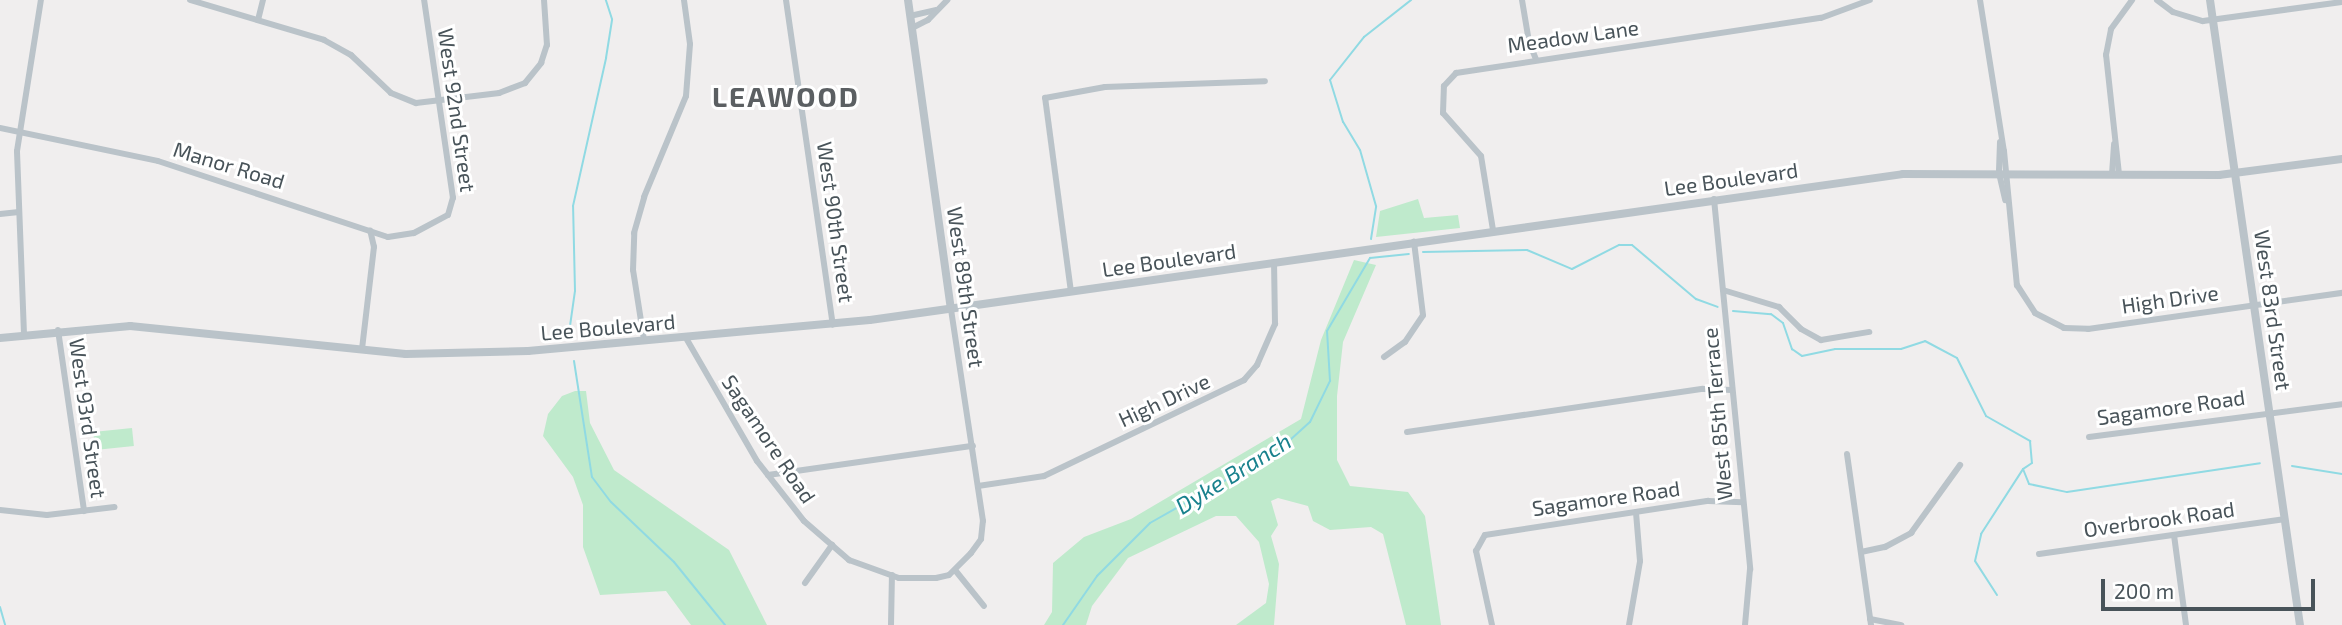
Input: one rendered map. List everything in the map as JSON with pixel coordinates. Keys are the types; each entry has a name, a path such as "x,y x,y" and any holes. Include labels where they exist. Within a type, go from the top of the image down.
{"street":[{"path":"24,334 18,132 41,0"},
{"path":"190,0 338,46 399,98 438,101 499,93 531,76 547,45 544,0"},
{"path":"258,20 263,0"},
{"name":"West 92nd Street","path":"388,237 414,233 442,221 453,198 424,0"},
{"path":"644,340 633,270 634,233 644,197 686,96 691,61 684,0"},
{"name":"West 90th Street","path":"786,0 833,324"},
{"name":"West 89th Street","path":"908,0 978,486 981,540 955,570"},
{"path":"912,28 928,20 947,0"},
{"path":"1522,0 1529,42 1536,59"},
{"name":"Meadow Lane","path":"1493,230 1481,156 1448,121 1441,94 1450,78 1466,69 1821,18 1870,0"},
{"path":"1980,0 2003,173"},
{"path":"2115,174 2107,40 2114,23 2132,0"},
{"path":"2157,0 2184,17 2213,20 2342,2"},
{"name":"West 83rd Street","path":"2210,0 2256,304 2300,625"},
{"path":"910,16 935,10"},
{"path":"1070,292 1045,98 1105,88 1265,81"},
{"name":"Manor Road","path":"0,128 183,168 388,237"},
{"name":"Lee Boulevard","path":"0,338 58,330 149,326 362,349 458,355 686,338 951,309 1493,230 1903,174 2235,174 2342,159"},
{"name":"High Drive","path":"2003,173 2019,290 2040,317 2075,330 2342,293"},
{"name":"West 85th Terrace","path":"1714,199 1750,577 1745,625"},
{"path":"0,214 19,212"},
{"path":"362,349 374,247 370,230"},
{"path":"374,247 388,237"},
{"path":"1384,357 1405,342 1423,315 1414,242"},
{"name":"High Drive","path":"978,486 1044,476 1244,380 1257,365 1275,324 1274,263"},
{"path":"1723,290 1779,307 1821,340 1869,332"},
{"name":"West 93rd Street","path":"58,330 84,511"},
{"name":"Sagamore Road","path":"686,338 768,475 804,521 849,560 892,575 936,578 955,570"},
{"path":"1407,432 1703,389 1732,390"},
{"name":"Sagamore Road","path":"2089,437 2270,410 2342,404"},
{"path":"768,475 972,446"},
{"path":"1847,454 1871,622 1901,625"},
{"path":"1861,552 1885,547 1911,533 1960,465"},
{"name":"Sagamore Road","path":"1492,625 1478,562 1478,543 1492,533 1708,501 1743,502"},
{"path":"0,510 47,515 115,507"},
{"path":"1629,625 1640,561 1636,512"},
{"name":"Overbrook Road","path":"2039,554 2284,519"},
{"path":"2174,535 2186,625"},
{"path":"805,583 832,545"},
{"path":"955,570 984,606"},
{"path":"891,625 892,575"}],"green space":[{"path":"1418,199 1424,218 1458,215 1460,228 1376,237 1380,211"},
{"path":"1354,260 1376,265 1343,342 1337,396 1337,460 1350,486 1408,492 1425,516 1441,625 1406,625 1383,534 1371,527 1330,530 1313,521 1308,506 1278,498 1271,501 1278,525 1271,536 1279,564 1274,625 1236,625 1266,603 1269,584 1259,542 1236,516 1216,516 1128,558 1092,606 1086,625 1044,625 1052,612 1053,563 1084,537 1131,519 1301,419 1321,340"},
{"path":"575,391 586,391 590,423 614,470 729,550 767,625 691,625 666,591 600,595 583,547 583,505 573,477 543,436 548,414 562,396"},
{"path":"132,428 134,446 95,450 93,432"}],"waterway":[{"path":"569,333 575,291 573,206 606,58 612,19 606,0"},
{"name":"Dyke Branch","path":"1371,239 1376,206 1360,150 1343,122 1330,80 1364,37 1411,0"},
{"path":"1423,252 1527,250 1572,269 1619,245 1632,245 1696,299 1718,307"},
{"name":"Dyke Branch","path":"1063,625 1097,576 1150,523 1279,450 1310,422 1330,381 1327,331 1370,258 1409,254"},
{"path":"1733,311 1771,314 1783,323 1792,349 1802,356 1835,349 1901,349 1925,341 1957,358 1986,416 2030,441 2032,463 2023,469 2029,484 2067,492 2260,463"},
{"path":"574,361 592,477 611,502 674,562 725,625"},
{"path":"2292,466 2342,474"},
{"path":"1997,595 1975,561 1981,534 2023,469"},
{"path":"0,607 5,625"}],"district":[{"name":"LEAWOOD","path":"786,96"}]}
